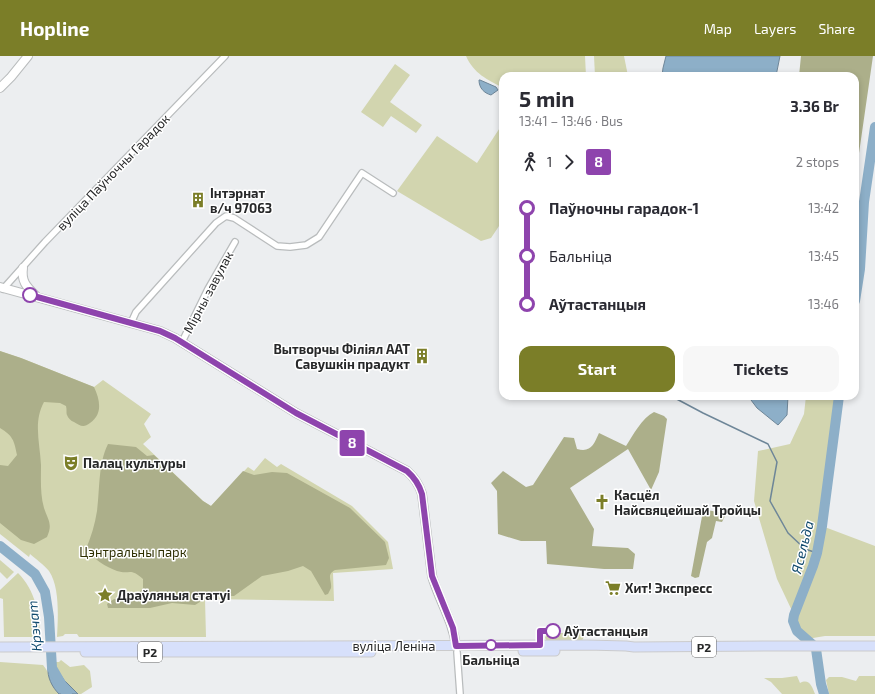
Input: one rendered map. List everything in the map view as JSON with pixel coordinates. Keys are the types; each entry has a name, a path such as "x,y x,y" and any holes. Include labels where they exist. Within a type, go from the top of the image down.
{"main road":[{"path":"0,88 28,56"},
{"path":"23,268 23,282 38,298"},
{"path":"2,288 160,331 182,342 296,413 407,471 419,485 422,494 432,576 453,628 457,649"},
{"name":"вуліца Леніна","path":"0,647 38,649 625,650 634,647 875,646"},
{"name":"вуліца Леніна","path":"0,653 38,649"}],"street":[{"name":"вуліца Паўночны Гарадок","path":"2,288 23,268 45,242 224,56"},
{"path":"131,323 136,312 216,223 226,216 234,218 278,246 290,247 306,245 319,237 362,173 393,194"},
{"name":"Мірны завулак","path":"182,342 208,288 235,242"},
{"path":"457,649 460,694"}],"green space":[{"path":"466,56 585,56 586,72 499,72 499,86 477,72"},
{"path":"594,56 624,56 627,72 595,72"},
{"path":"801,56 873,56 859,153 859,72 799,72"},
{"path":"395,64 410,75 390,102 422,125 416,133 391,116 383,127 361,112"},
{"path":"499,129 499,226 491,238 481,241 397,191 437,136 477,163"},
{"path":"859,201 864,202 859,275"},
{"name":"Цэнтральны парк","path":"0,351 94,387 103,380 151,414 144,424 151,437 143,444 203,501 211,506 248,467 254,471 265,458 277,467 281,464 352,506 388,542 393,569 333,573 334,601 205,599 206,637 79,637 77,634 65,634 57,637 57,594 53,578 49,571 30,554 29,557 0,534"},
{"path":"0,351 94,387 99,402 99,411 97,415 88,425 82,426 78,425 69,418 66,406 60,403 44,402 39,417 38,433 42,497 50,529 47,537 34,544 21,540 0,523 0,465 8,466 17,455 12,439 8,433 0,428"},
{"path":"806,400 838,400 822,526 875,546 875,636 825,636 807,639 795,626 794,615 777,579 754,501 758,451 790,444 804,414"},
{"path":"654,412 664,416 667,419 659,472 651,490 628,449 570,488 594,529 592,546 628,548 635,554 633,569 604,569 547,564 546,541 521,541 498,534 497,491 491,483 503,471 526,487 533,485 564,437 574,438 577,449 582,450 589,449 591,447 599,433 626,446 642,422"},
{"path":"108,444 136,447 147,456 154,455 203,501 211,506 243,471 254,475 272,472 287,473 350,508 385,542 389,558 386,565 335,570 330,576 331,588 328,594 325,595 311,571 303,566 288,571 262,576 234,596 206,596 195,605 172,603 150,608 108,608 107,604 110,601 121,597 137,595 143,588 143,579 135,573 121,572 108,567 96,559 86,549 95,521 102,460"},
{"path":"707,510 723,513 725,516 722,522 716,521 712,538 707,542 699,577 695,578 691,576 703,511"},
{"path":"0,560 14,572 7,579 0,572"},
{"path":"18,573 29,587 38,611 40,637 4,637 3,599 0,598 0,590"},
{"path":"547,633 580,633 584,637 581,642 548,642 545,638"},
{"path":"61,660 70,667 84,665 90,671 92,687 81,694 78,694 71,688 63,680 54,666 53,662 59,662"},
{"path":"0,662 43,665 59,694 0,694"},
{"path":"797,676 800,683 806,681 810,684 815,694 782,694 771,682 764,678 782,678"},
{"path":"859,676 875,676 875,694 829,694 826,680 829,677 842,677 856,681"}],"water":[{"path":"666,56 780,56 777,72 662,72"},
{"path":"479,80 496,87 498,90 491,95 486,93 482,90"},
{"path":"751,400 788,400 787,415 778,425 757,408"},
{"path":"50,665 54,665 64,680 78,694 59,694 49,678 48,667"}],"waterway":[{"name":"Ясельда","path":"859,275 864,202 875,127"},
{"path":"859,201 864,202"},
{"path":"679,400 768,444 777,462 770,501 788,533 805,549 817,553"},
{"name":"Ясельда","path":"824,694 821,684 816,649 797,631 793,621 817,553 838,400"},
{"name":"Крэчат","path":"0,546 35,574 45,592 49,617 52,668 67,694"}],"bus line":[{"name":"8","path":"30,295 160,331 175,338 296,413 407,471 419,485 422,494 432,576 453,628 456,646 540,645 540,631 553,631"}],"place":[{"name":"Інтэрнат в/ч 97063","path":"198,200"},
{"name":"Вытворчы Філіял ААТ Савушкін прадукт","path":"422,356"},
{"name":"Палац культуры","path":"71,463"},
{"name":"Касцёл Найсвяцейшай Тройцы","path":"602,502"},
{"name":"Хит! Экспресс","path":"613,588"},
{"name":"Драўляныя статуі","path":"105,595"},
{"name":"Аўтастанцыя","path":"553,631"},
{"name":"Бальніца","path":"491,645"}]}
